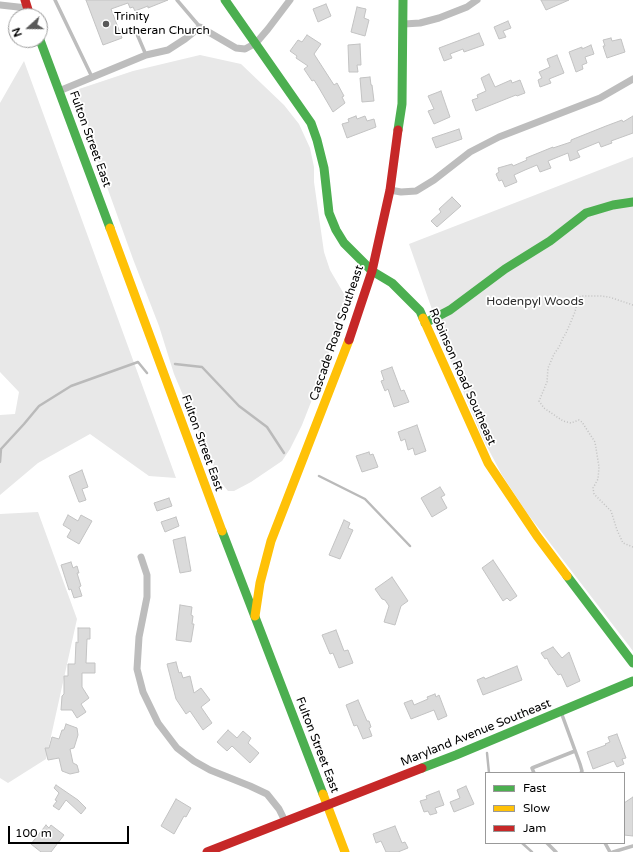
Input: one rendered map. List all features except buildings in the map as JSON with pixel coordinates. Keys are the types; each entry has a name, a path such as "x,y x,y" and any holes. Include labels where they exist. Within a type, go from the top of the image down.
{"main road":[{"name":"Robinson Road Southeast","path":"225,0 311,123 324,168 329,213 336,230 344,243 372,271 392,282 420,312 480,446 502,484 560,568 633,663"},
{"name":"Cascade Road Southeast","path":"254,617 260,583 271,541 347,347 372,271 390,190 402,104 404,24 403,0"},
{"name":"Fulton Street East","path":"43,48 254,617 328,804 345,852"},
{"path":"425,323 450,310 505,269 550,241 586,213 613,205 633,202"},
{"name":"Maryland Avenue Southeast","path":"207,852 328,804 456,756 633,681"}],"street":[{"path":"59,91 146,55 168,50 200,27 236,48 245,49 256,43 290,0"},
{"path":"404,24 420,23 439,18 467,7 477,0"},
{"path":"0,5 28,5"},
{"path":"390,190 402,192 416,191 434,180 470,152 499,137 600,98 633,79"},
{"path":"141,556 147,575 147,597 139,637 137,669 143,692 158,723 176,748 194,761 210,770 267,794 279,809 285,821"}],"lane":[{"path":"56,0 92,77"},
{"path":"177,0 200,27"},
{"path":"134,27 146,55"},
{"path":"561,711 582,770 581,772"},
{"path":"534,772 532,768 575,751"},
{"path":"548,844 556,852"},
{"path":"611,852 633,846"}],"path":[{"path":"633,306 609,297 582,296 578,298 575,312 548,368 547,382 539,401 544,408 563,421 571,423 578,420 582,422 595,442 599,467 598,479 593,488 594,494 611,511 623,543 633,547"}],"green space":[{"path":"200,55 241,64 284,105 299,124 310,148 314,167 314,182 324,252 330,270 346,299 322,374 302,425 290,449 282,461 251,482 234,491 228,491 219,480 174,374 159,326 93,148 91,135 78,93 79,89 133,71"},
{"path":"24,61 176,478 149,476 90,434 38,463 0,495 0,415 15,414 19,392 0,372 0,103"},
{"name":"Hodenpyl Woods","path":"633,157 633,651 527,513 502,475 482,437 447,352 409,244"},
{"path":"38,512 77,619 46,759 8,783 0,778 0,514"}],"waterway":[{"path":"0,462 1,449 39,406 71,386 138,362 147,373"},
{"path":"175,364 202,367 239,406 267,427 284,453"},
{"path":"319,476 365,499 410,546"},
{"path":"487,753 489,772"},
{"path":"523,844 532,852"}],"traffic: fast":[{"path":"225,0 311,123 324,168 329,213 336,230 344,243 372,271 392,283 420,311 423,318"},
{"path":"398,130 402,104 403,0"},
{"path":"43,48 110,228"},
{"path":"425,323 450,310 505,269 550,241 586,213 613,205 633,202"},
{"path":"222,531 323,794"},
{"path":"567,576 633,663"},
{"path":"422,768 633,681"}],"traffic: slow":[{"path":"110,228 222,531"},
{"path":"423,318 488,463 537,536 567,576"},
{"path":"255,616 260,583 271,541 349,340"},
{"path":"323,794 345,852"}],"traffic: jam":[{"path":"25,0 28,8"},
{"path":"349,340 372,271 390,190 398,130"},
{"path":"207,852 422,768"}],"place":[{"name":"Trinity Lutheran Church","path":"106,24"}]}
